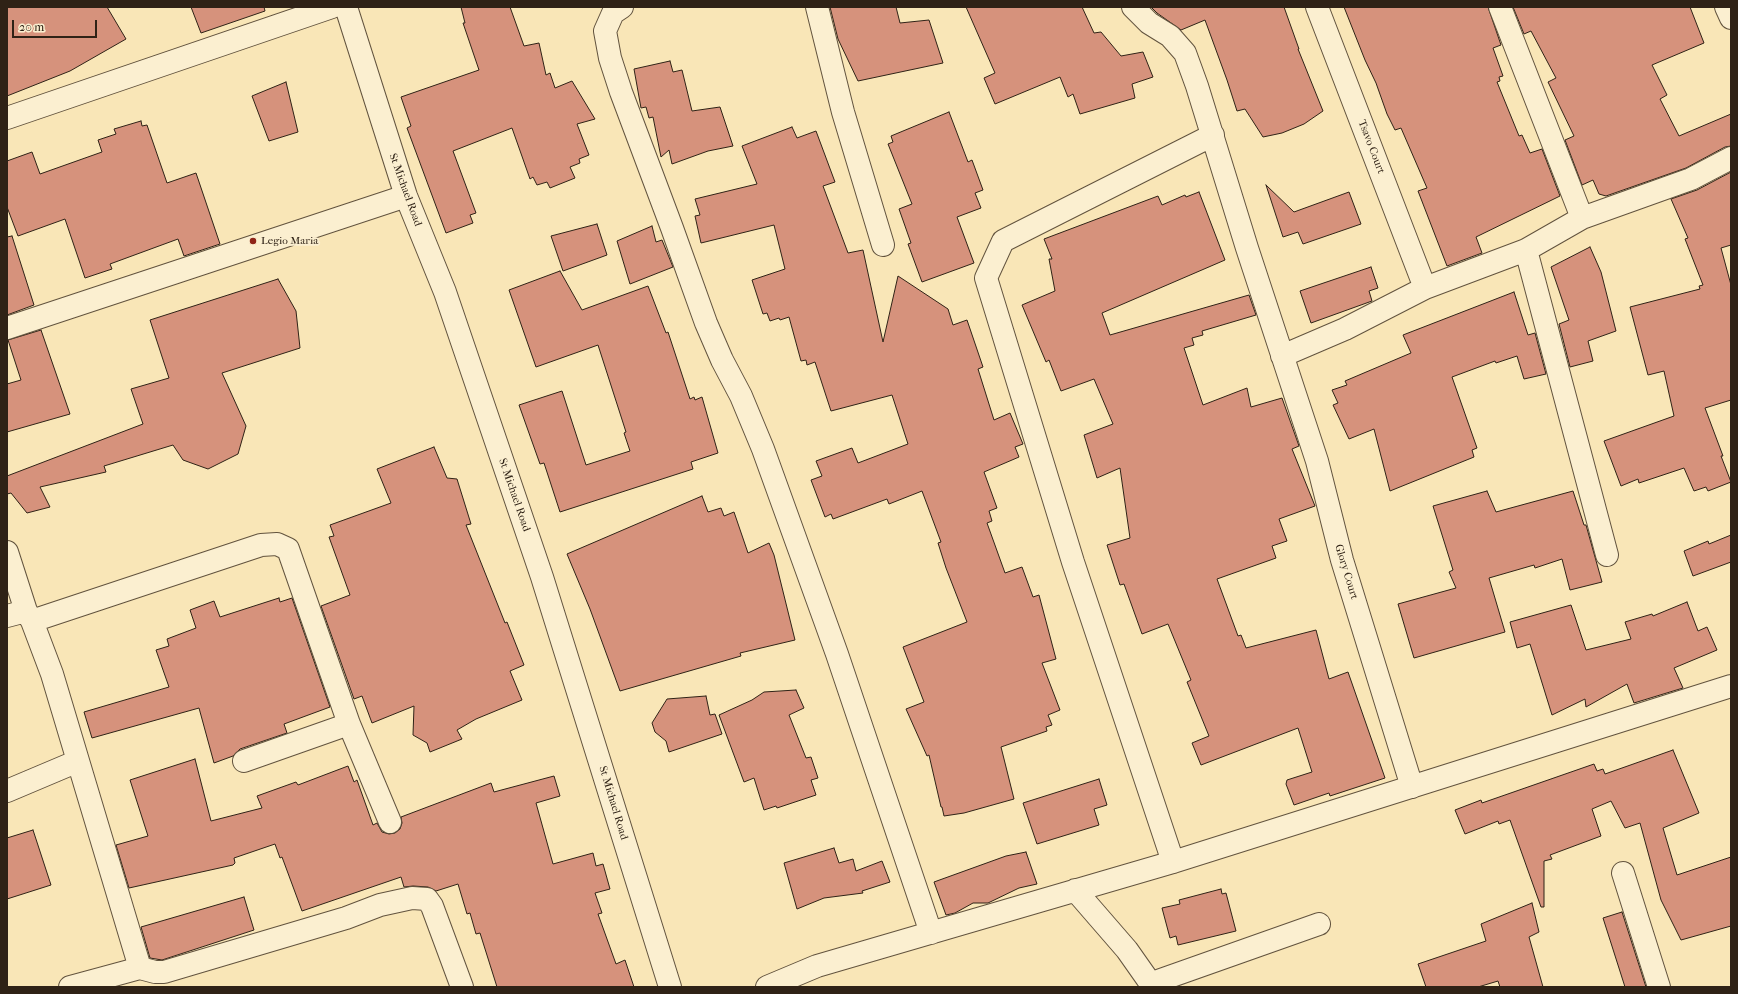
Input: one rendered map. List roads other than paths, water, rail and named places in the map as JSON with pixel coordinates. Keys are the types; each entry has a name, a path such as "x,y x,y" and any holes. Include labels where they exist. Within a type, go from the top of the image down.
{"street":[{"path":"7,118 332,7"},
{"name":"St Michael Road","path":"346,7 406,196 445,292 542,577 670,987"},
{"path":"622,7 613,13 605,31 610,58 621,92 706,323 722,360 741,396 763,449 786,517 840,662 931,933"},
{"path":"817,7 843,112 883,245"},
{"name":"Glory Court","path":"1133,7 1149,23 1170,36 1185,53 1212,135 1246,248 1317,461 1342,560 1412,787"},
{"name":"Tsavo Court","path":"1317,7 1424,288"},
{"path":"1500,7 1582,218"},
{"path":"1726,7 1731,18"},
{"path":"1173,862 1073,562 986,278 1003,241 1212,135"},
{"path":"1282,356 1345,329 1424,288 1526,250 1582,218 1691,179 1731,158"},
{"path":"7,328 406,196"},
{"path":"1526,250 1607,555"},
{"path":"22,616 261,545 277,544 288,549 349,724 390,822"},
{"path":"7,552 22,616 52,674 140,968"},
{"path":"767,987 817,966 1173,862 1731,686"},
{"path":"244,761 349,724"},
{"path":"7,791 78,760"},
{"path":"1623,873 1659,987"},
{"path":"1075,890 1127,950 1152,985 1319,924"},
{"path":"70,987 140,968 155,972 164,972 380,906 412,898 427,899 432,906 462,987"}],"place":[{"name":"Legio Maria","path":"253,241"}]}
